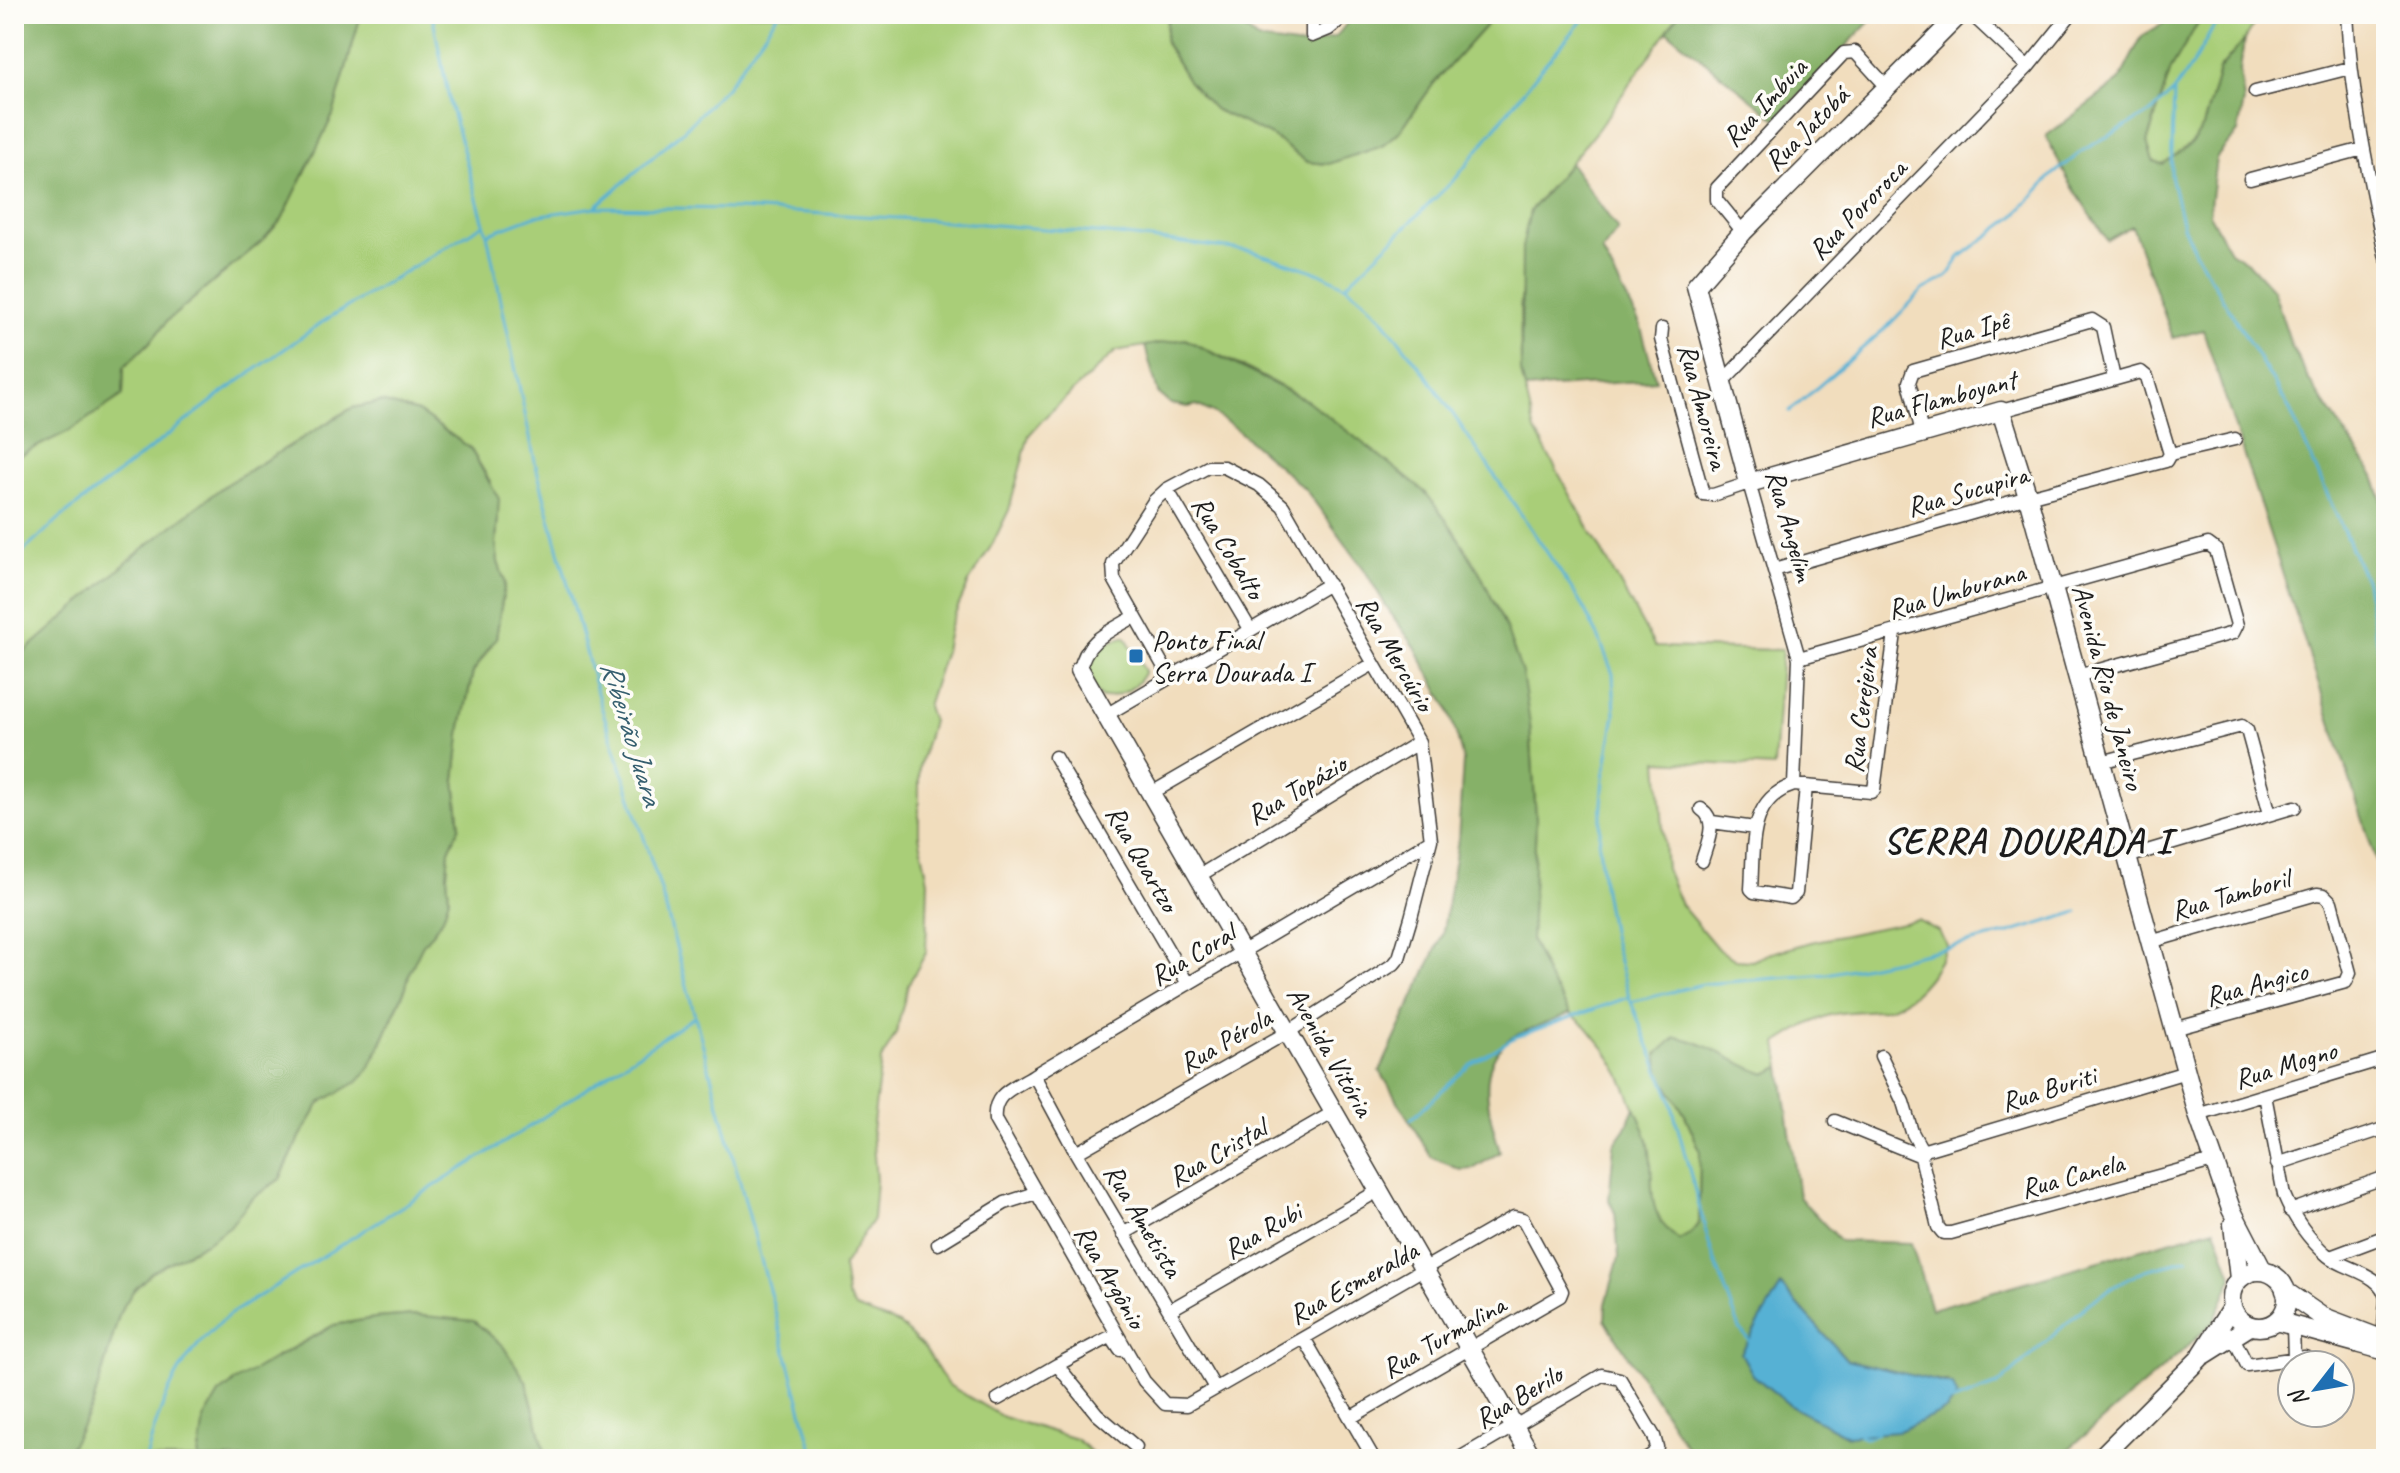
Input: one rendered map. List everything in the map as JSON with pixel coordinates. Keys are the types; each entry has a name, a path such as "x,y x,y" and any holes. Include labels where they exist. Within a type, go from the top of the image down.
{"street":[{"path":"1312,14 1312,36 1329,29 1347,14"},
{"name":"Rua Jatobá","path":"1696,286 1743,232 1960,14"},
{"path":"1971,14 2028,67"},
{"name":"Rua Pororoca","path":"1721,383 2028,67 2071,14"},
{"path":"2347,14 2350,68 2363,149 2380,201 2386,258"},
{"name":"Rua Imbuia","path":"1743,232 1717,200 1717,188 1844,53 1855,52 1887,87"},
{"path":"2255,92 2350,68"},
{"path":"2250,179 2363,149"},
{"name":"Rua Angelim","path":"1696,286 1799,658 1800,785 1796,893 1791,898 1751,889 1755,828"},
{"name":"Rua Ipê","path":"1922,432 1909,382 1913,371 2092,320 2103,327 2114,379"},
{"name":"Rua Amoreira","path":"1662,329 1661,339 1703,494 1713,495 1749,483"},
{"name":"Rua Flamboyant","path":"1749,483 2141,372 2147,377 2170,454"},
{"name":"Avenida Rio de Janeiro","path":"2001,411 2028,497 2198,1115 2231,1209 2263,1271"},
{"name":"Rua Sucupira","path":"1774,570 2166,461 2170,454 2235,439"},
{"name":"Rua Mercúrio","path":"1167,489 1215,465 1259,485 1283,506 1419,742 1431,840 1411,918 1399,958 1394,964"},
{"path":"1167,489 1154,501 1113,564 1112,571 1134,617 1169,676"},
{"name":"Rua Cobalto","path":"1167,489 1250,629"},
{"name":"Rua Umburana","path":"1799,658 2208,544 2216,550 2237,625 2233,633 2077,676"},
{"path":"1106,715 1329,584"},
{"path":"1080,670 1088,647 1134,617"},
{"name":"Rua Cerejeira","path":"1800,785 1874,790 1895,633"},
{"path":"1150,794 1373,664"},
{"name":"Avenida Vitória","path":"1080,670 1533,1459"},
{"path":"2101,762 2242,726 2247,730 2270,814"},
{"name":"Rua Topázio","path":"1197,877 1419,742"},
{"name":"Rua Quartzo","path":"1055,757 1188,984"},
{"path":"1712,822 1755,828 1759,812 1783,788 1800,785"},
{"path":"2127,857 2295,807"},
{"path":"1701,809 1708,813 1712,822 1702,861"},
{"name":"Rua Coral","path":"995,1120 993,1109 997,1099 1034,1075 1431,840"},
{"name":"Rua Tamboril","path":"2150,942 2317,894 2324,895 2331,902 2350,973 2348,980"},
{"name":"Rua Pérola","path":"1076,1153 1288,1032 1394,964"},
{"name":"Rua Angico","path":"2174,1029 2340,985 2348,980"},
{"path":"1881,1056 1923,1153"},
{"name":"Rua Mogno","path":"2198,1115 2386,1058"},
{"name":"Rua Buriti","path":"1923,1153 2186,1072"},
{"name":"Rua Ametista","path":"1034,1075 1076,1153 1215,1388"},
{"path":"2265,1095 2277,1164 2290,1211 2330,1257 2376,1281 2384,1289 2385,1344"},
{"name":"Rua Cristal","path":"1123,1234 1334,1112"},
{"name":"Rua Argônio","path":"995,1120 1144,1381 1165,1404 1187,1405 1215,1388"},
{"path":"1835,1121 1923,1153"},
{"path":"2277,1164 2386,1128"},
{"name":"Rua Canela","path":"1923,1153 1938,1227 1943,1233 2213,1161"},
{"path":"2290,1211 2386,1177"},
{"name":"Rua Rubi","path":"1170,1310 1378,1191"},
{"path":"938,1244 1005,1203 1036,1193"},
{"name":"Avenida Rio de Janeiro","path":"2231,1209 2239,1279"},
{"name":"Rua Esmeralda","path":"1215,1388 1514,1217 1521,1217 1525,1222 1559,1283 1560,1296"},
{"path":"2330,1257 2386,1236"},
{"path":"2263,1271 2277,1278 2285,1291 2321,1316 2385,1344 2285,1324 2250,1326 2239,1319 2232,1307 2231,1292 2239,1279 2250,1272 2263,1271"},
{"path":"2233,1337 2247,1365 2300,1358 2285,1324 2285,1291"},
{"name":"Rua Turmalina","path":"1350,1418 1560,1296"},
{"path":"2199,1359 2232,1307"},
{"path":"2099,1459 2199,1359 2250,1326"},
{"path":"998,1399 1110,1338 1144,1381"},
{"path":"1304,1338 1374,1459"},
{"path":"1057,1365 1097,1414 1136,1447"},
{"name":"Rua Berilo","path":"1458,1459 1602,1375 1616,1377 1628,1389 1657,1443 1649,1456"}],"green space":[{"path":"14,14 361,14 333,115 282,219 262,241 167,321 124,367 123,395 69,431 14,458"},
{"path":"361,14 1168,14 1165,43 1189,82 1214,109 1272,136 1307,162 1328,164 1382,146 1400,131 1434,83 1496,14 1679,14 1598,129 1530,211 1520,309 1521,372 1535,431 1655,647 1782,650 1774,767 1658,761 1666,869 1681,905 1718,949 1736,960 1752,961 1811,942 1918,920 1938,931 1947,945 1936,967 1929,978 1901,1003 1889,1008 1827,1016 1789,1035 1777,1043 1781,1067 1766,1074 1747,1068 1715,1050 1661,1076 1685,1115 1700,1150 1699,1223 1690,1234 1678,1241 1666,1231 1653,1207 1648,1139 1620,1074 1587,1027 1570,1013 1547,976 1531,940 1536,819 1530,724 1505,626 1480,573 1452,528 1381,457 1308,401 1250,370 1185,339 1116,351 1029,435 1009,510 969,582 950,625 927,706 932,721 919,768 919,835 928,881 926,953 908,985 896,1033 881,1060 872,1131 876,1180 873,1219 843,1266 847,1296 855,1308 899,1324 925,1349 947,1384 1003,1417 1076,1439 1099,1459 547,1459 526,1381 415,1315 334,1325 272,1359 219,1394 198,1459 59,1459 72,1444 92,1407 120,1312 133,1291 152,1272 230,1226 251,1199 280,1179 320,1103 376,1056 406,987 409,971 422,946 443,918 449,898 449,850 460,826 455,780 461,727 473,672 496,638 505,582 498,562 498,519 490,481 470,448 418,412 381,402 352,408 225,485 14,661 14,458 69,431 123,395 124,367 167,321 262,241 282,219 333,115"},
{"path":"1168,14 1228,14 1258,40 1304,46 1336,37 1354,14 1496,14 1434,83 1400,131 1382,146 1328,164 1307,162 1272,136 1214,109 1189,82 1165,42"},
{"path":"1679,14 1877,14 1776,119 1667,31"},
{"path":"2174,14 2203,14 2171,69 2147,142 2153,161 2163,164 2191,144 2203,127 2219,70 2244,40 2240,71 2244,101 2238,132 2216,158 2209,214 2230,251 2249,263 2273,289 2292,347 2308,379 2374,476 2383,503 2386,524 2386,891 2203,330 2173,338 2132,226 2107,240 2068,180 2046,136 2119,81 2142,36"},
{"path":"2203,14 2260,14 2244,40 2219,70 2203,127 2191,144 2163,164 2153,161 2147,143 2171,69"},
{"path":"1570,163 1618,230 1602,251 1640,324 1656,380 1525,389 1521,372 1522,247 1530,211"},
{"path":"1185,339 1308,401 1426,493 1480,573 1505,626 1522,673 1530,724 1536,819 1531,940 1547,976 1570,1013 1513,1037 1497,1052 1491,1065 1488,1093 1500,1152 1473,1169 1461,1170 1431,1157 1380,1071 1442,936 1458,840 1463,761 1448,708 1415,647 1364,569 1305,489 1235,428 1213,413 1197,405 1171,404 1158,393 1145,346"},
{"path":"381,402 418,412 470,448 499,499 496,543 505,582 496,638 473,672 461,727 455,780 460,826 449,850 449,898 443,918 422,946 369,1069 357,1082 320,1103 280,1179 251,1199 230,1226 152,1272 133,1291 120,1312 92,1407 72,1444 59,1459 14,1459 14,661 140,551 225,485 352,408"},
{"path":"1125,636 1145,671 1137,683 1127,690 1102,698 1090,686 1090,661 1106,643"},
{"path":"1676,1037 1699,1043 1766,1074 1781,1067 1799,1197 1840,1241 1911,1243 1931,1309 2215,1228 2233,1278 2214,1321 2057,1459 1694,1459 1605,1320 1606,1304 1619,1257 1615,1213 1609,1200 1614,1145 1635,1108 1650,1151 1652,1192 1658,1217 1679,1240 1690,1234 1699,1223 1700,1150 1685,1115 1661,1076 1657,1054","holes":["1781,1286 1847,1360 1924,1379 1948,1382 1848,1436 1792,1407 1753,1375"]},
{"path":"415,1315 474,1321 503,1346 526,1381 547,1459 198,1459 204,1419 219,1394 234,1382 334,1325"}],"water":[{"path":"1781,1286 1847,1360 1953,1385 1957,1396 1947,1410 1897,1432 1848,1436 1792,1407 1753,1375 1741,1353"}],"waterway":[{"name":"Ribeirão Juara","path":"432,14 450,104 487,234 536,466 599,700 660,887 815,1459"},
{"path":"595,207 684,130 728,85 778,14"},
{"path":"1346,285 1457,177 1588,14"},
{"path":"1790,411 1888,326 1923,290 1947,277 1960,257 2015,216 2052,175 2085,149 2152,112 2174,91 2221,14"},
{"path":"2174,91 2171,175 2183,226 2197,256 2289,408 2366,582 2384,680 2386,711"},
{"path":"487,234 535,216 595,207 738,209 930,220 1109,234 1251,251 1320,273 1363,299 1427,376 1578,598 1613,674 1615,714 1604,778 1599,845 1612,936 1629,997 1669,1095 1711,1250 1740,1329 1750,1342"},
{"path":"14,560 59,519 224,392 324,321 484,224"},
{"path":"1631,1002 1703,984 1827,974 2006,934 2078,912"},
{"path":"1411,1119 1471,1064 1515,1037 1629,997"},
{"path":"146,1459 158,1417 175,1379 197,1346 229,1315 527,1128 694,1017"},
{"path":"1951,1402 1998,1385 2089,1303 2113,1287 2145,1270 2188,1259"},
{"path":"1859,1435 1867,1438 1878,1433"}],"place":[{"name":"Ponto Final Serra Dourada I","path":"1136,656"}],"district":[{"name":"SERRA DOURADA I","path":"2028,840"}]}
